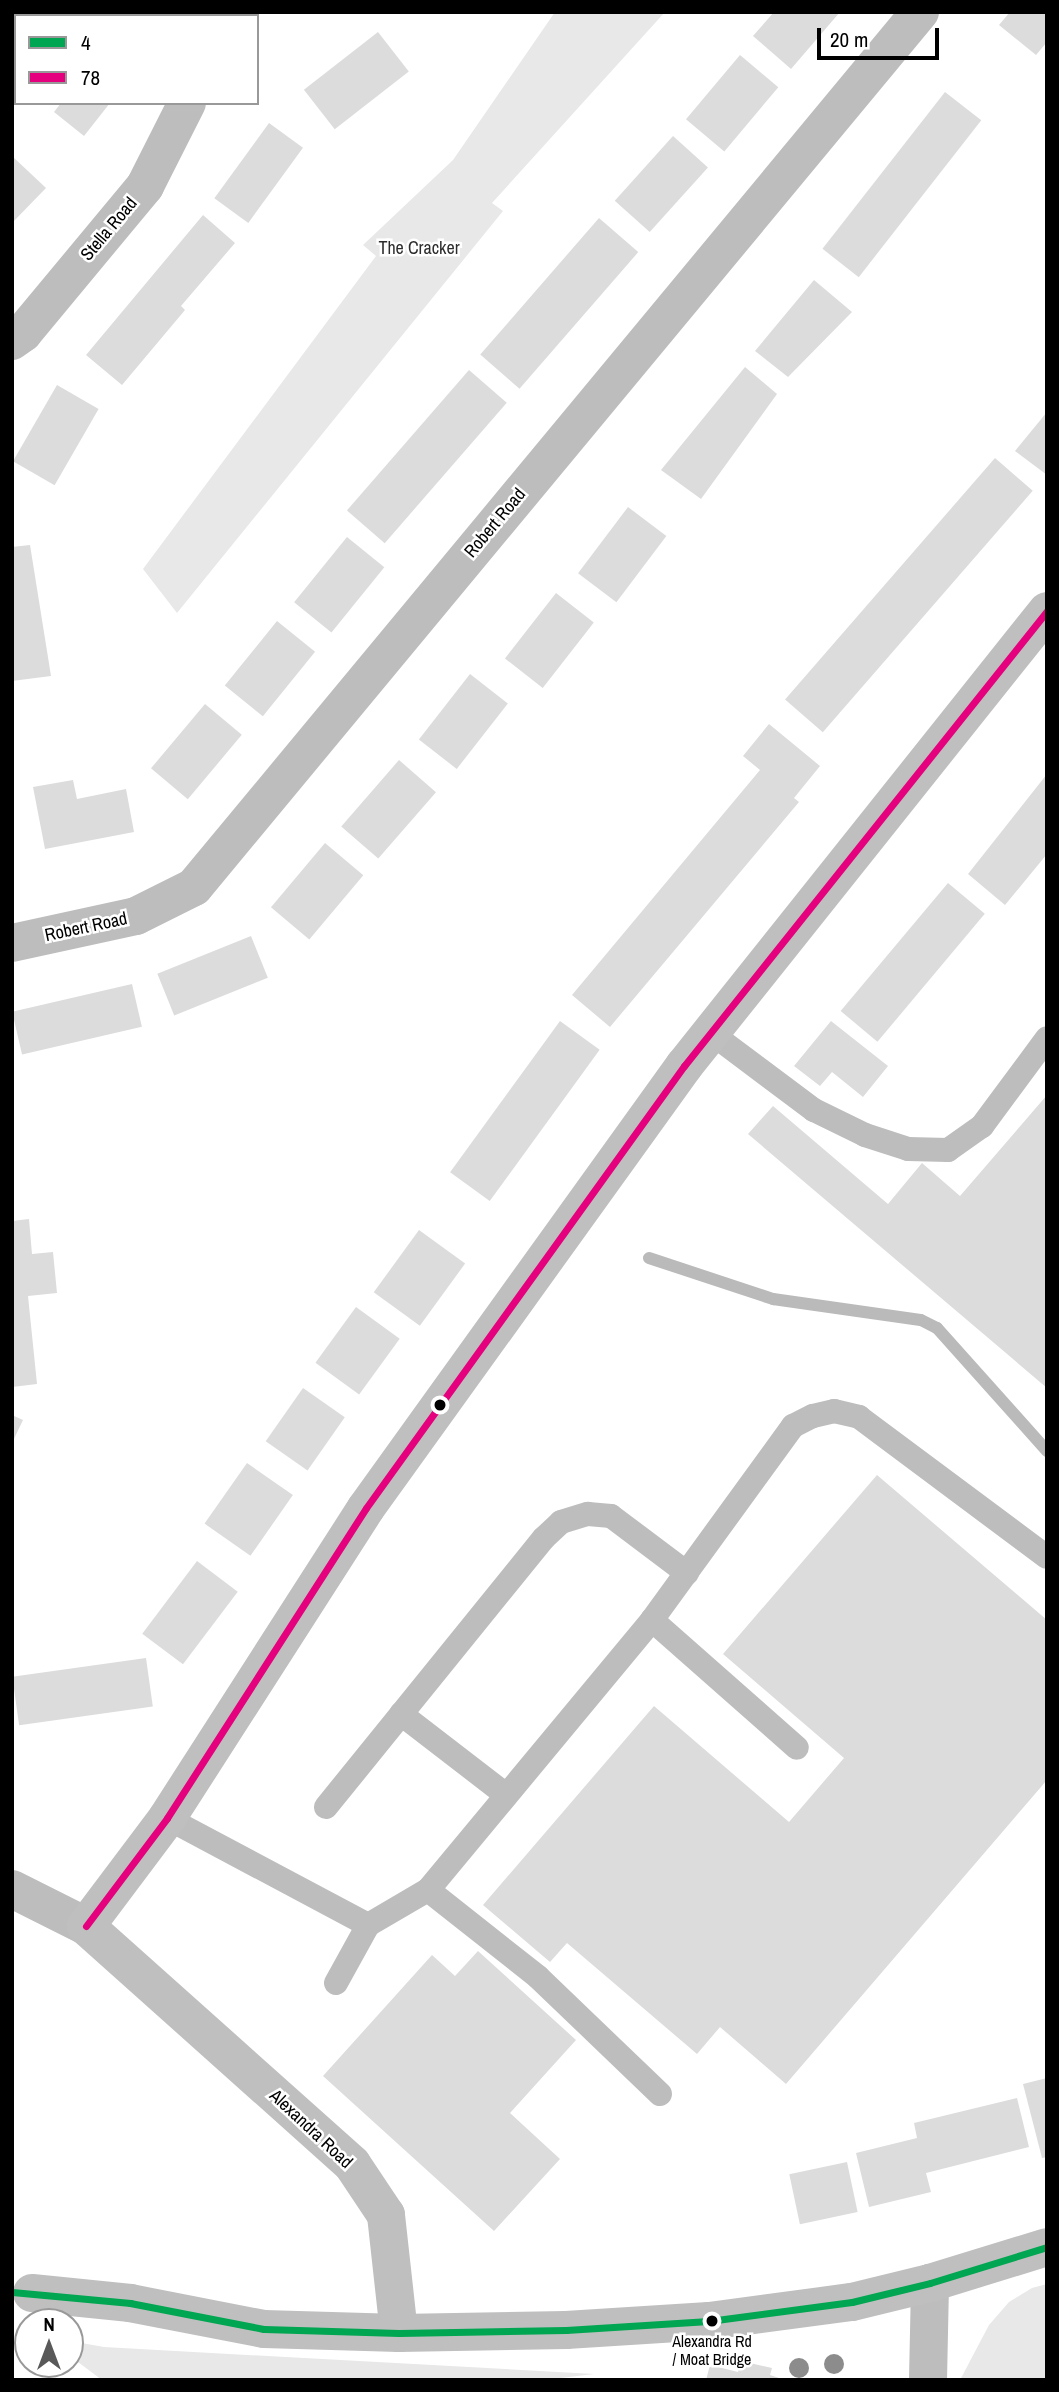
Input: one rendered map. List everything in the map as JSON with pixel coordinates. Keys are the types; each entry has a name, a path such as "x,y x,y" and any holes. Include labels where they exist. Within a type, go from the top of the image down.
{"street":[{"name":"Robert Road","path":"12,943 136,916 194,887 920,12"},
{"name":"Stella Road","path":"12,341 23,333 145,186 186,105"},
{"path":"86,1926 167,1818 366,1508 711,1033 1047,611"},
{"name":"Alexandra Road","path":"12,1889 86,1926 352,2164 386,2215 399,2333"},
{"path":"32,2293 130,2303 264,2329 399,2333 566,2330 709,2321 852,2302 930,2283 1047,2247"},
{"path":"928,2380 930,2283"}],"lane":[{"path":"711,1033 814,1110 865,1135 908,1149 948,1150 982,1126 1047,1038"},
{"path":"336,1983 368,1925 428,1890 652,1620 793,1426 813,1416 834,1411 859,1417 1047,1557"},
{"path":"326,1807 544,1538 561,1522 588,1514 611,1516 687,1573"},
{"path":"652,1620 797,1748"},
{"path":"401,1714 506,1796"},
{"path":"167,1818 368,1925"},
{"path":"428,1890 538,1976 660,2094"}],"green space":[{"name":"The Cracker","path":"555,12 665,12 492,203 503,211 177,613 143,569 376,256 363,245 453,160"},
{"path":"1047,2284 1047,2380 960,2380 989,2325 1009,2302 1032,2288"},
{"path":"84,2343 104,2347 594,2374 544,2380 102,2380 84,2366"}],"building":[{"path":"774,12 840,12 791,69 753,36"},
{"path":"1010,12 1047,12 1047,42 1036,55 999,25"},
{"path":"378,32 409,71 335,129 304,90"},
{"path":"740,55 778,87 724,151 686,119"},
{"path":"945,92 981,120 859,277 822,249"},
{"path":"59,105 108,105 84,136 54,112"},
{"path":"269,123 303,148 248,223 214,198"},
{"path":"673,136 708,167 650,232 615,201"},
{"path":"12,156 46,188 12,223"},
{"path":"203,215 235,243 181,306 185,310 122,385 86,355"},
{"path":"599,218 638,252 519,389 480,355"},
{"path":"814,280 852,312 788,377 755,351"},
{"path":"745,367 777,394 701,499 661,470"},
{"path":"469,370 507,403 385,543 347,510"},
{"path":"57,385 99,409 55,485 13,461"},
{"path":"1047,412 1047,475 1015,451"},
{"path":"995,458 1033,491 823,732 785,700"},
{"path":"628,507 666,536 616,602 578,573"},
{"path":"347,537 384,567 331,632 294,602"},
{"path":"30,545 51,676 12,681 12,547"},
{"path":"556,593 594,623 543,688 505,658"},
{"path":"277,621 315,652 263,716 225,686"},
{"path":"470,674 508,704 457,769 419,739"},
{"path":"205,704 242,735 188,799 151,768"},
{"path":"769,724 820,766 794,798 799,802 610,1027 572,995 760,770 743,756"},
{"path":"399,760 436,792 378,859 341,826"},
{"path":"1047,774 1047,854 1005,905 968,874"},
{"path":"73,780 77,799 126,789 134,832 45,849 33,787"},
{"path":"325,843 363,875 309,939 271,907"},
{"path":"948,883 985,914 877,1042 841,1011"},
{"path":"251,936 268,978 174,1016 157,974"},
{"path":"132,984 142,1027 22,1055 12,1012"},
{"path":"560,1021 600,1050 490,1201 450,1172"},
{"path":"831,1021 888,1066 863,1097 832,1072 820,1086 794,1066"},
{"path":"1047,1095 1047,1388 748,1134 773,1106 888,1204 922,1163 960,1196"},
{"path":"29,1219 32,1254 53,1252 57,1293 28,1296 37,1384 12,1387 12,1221"},
{"path":"419,1230 465,1264 420,1326 374,1292"},
{"path":"356,1307 400,1339 359,1395 315,1363"},
{"path":"303,1388 345,1417 307,1470 266,1441"},
{"path":"12,1415 23,1420 12,1443"},
{"path":"247,1463 293,1495 250,1556 205,1524"},
{"path":"877,1475 1047,1620 1047,1780 786,2084 720,2027 697,2054 567,1943 550,1962 483,1905 654,1706 789,1822 844,1758 723,1654"},
{"path":"197,1561 238,1592 183,1664 142,1634"},
{"path":"146,1658 153,1707 19,1725 12,1677"},
{"path":"478,1951 576,2040 510,2113 560,2159 494,2231 323,2076 432,1955 455,1976"},
{"path":"1047,2078 1047,2157 1042,2158 1023,2084"},
{"path":"1017,2098 1029,2147 926,2173 931,2192 869,2207 856,2153 917,2138 914,2123"},
{"path":"847,2162 858,2212 800,2224 789,2174"},
{"path":"741,2361 772,2368 770,2375 785,2380 706,2380 710,2365 738,2372"}],"waterway":[{"path":"649,1258 773,1299 921,1320 937,1328 1047,1451"}],"transit line":[{"name":"78","path":"86,1926 167,1818 366,1508 684,1066 1047,611"},
{"name":"4","path":"12,2292 130,2303 264,2329 399,2333 566,2330 709,2321 852,2302 930,2283 1047,2247"}],"place":[{"name":"Alexandra Rd / Moat Bridge","path":"712,2321"}]}
